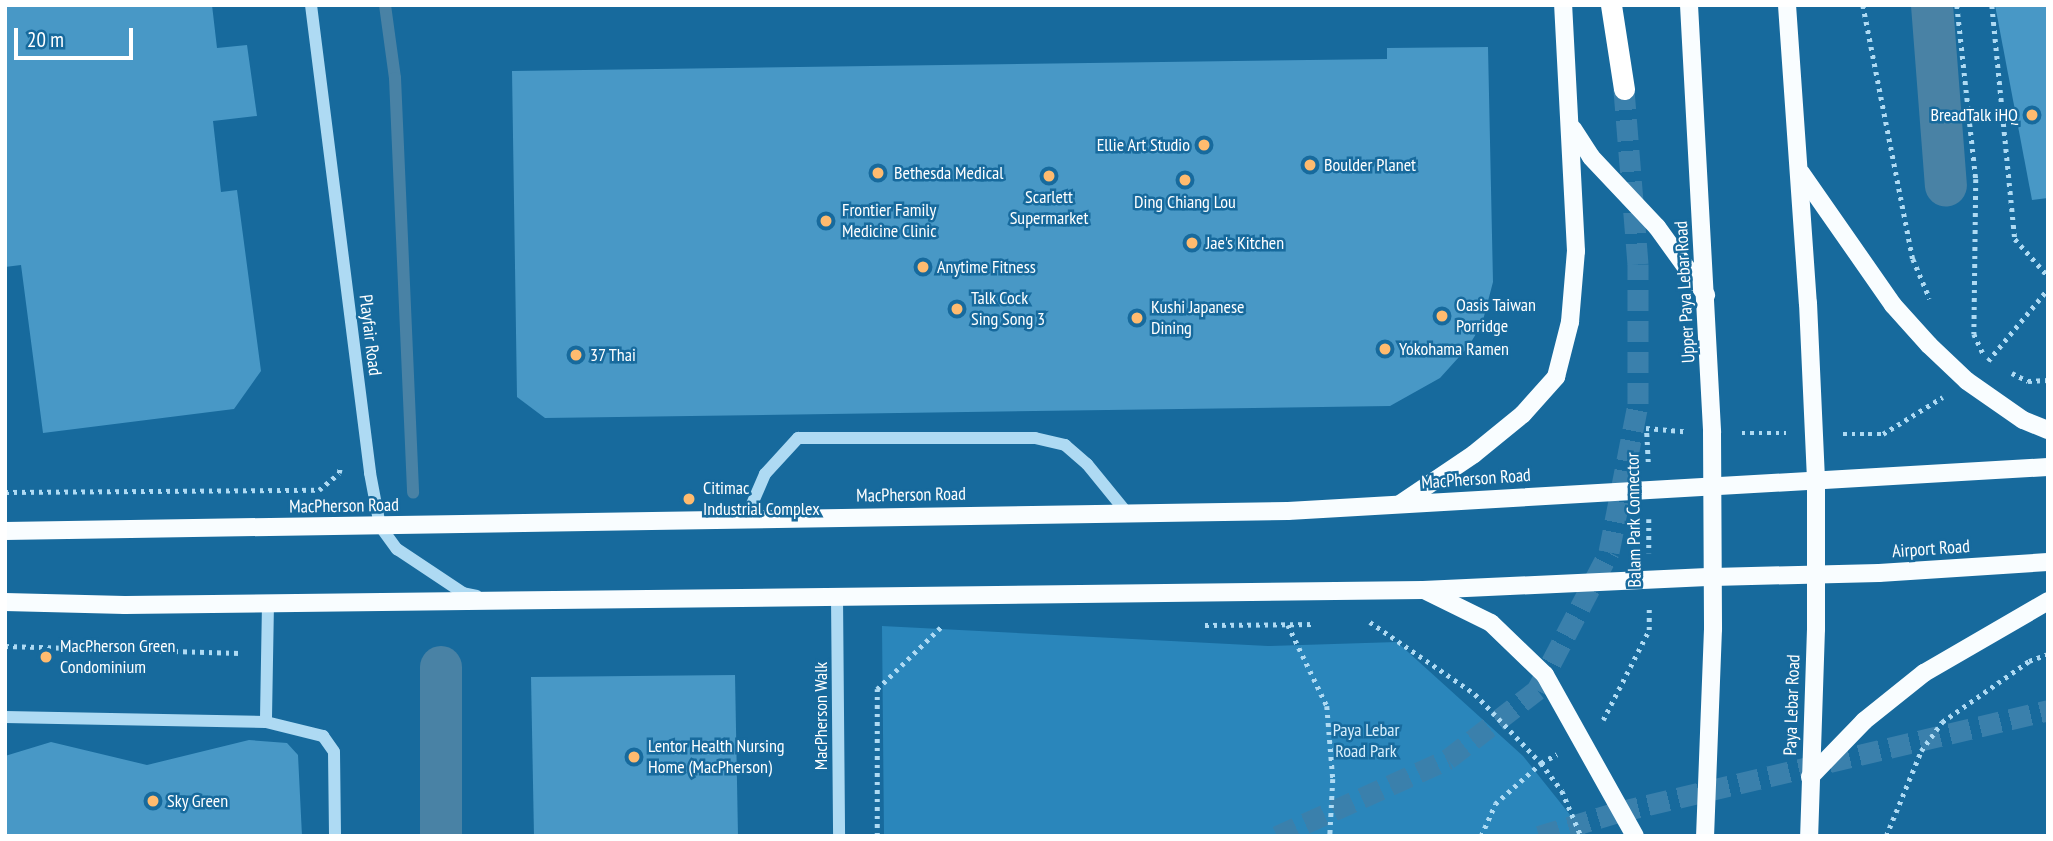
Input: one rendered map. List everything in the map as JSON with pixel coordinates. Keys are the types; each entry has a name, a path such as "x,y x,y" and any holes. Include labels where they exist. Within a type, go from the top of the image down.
{"highway":[{"path":"1611,5 1624,89"}],"main road":[{"path":"1397,506 1474,454 1523,414 1556,377 1570,323 1576,251 1563,5"},
{"name":"Upper Paya Lebar Road","path":"1689,5 1712,432 1713,576"},
{"path":"5,603 498,601 1423,590 1713,576 1816,575 1814,434 1787,5"},
{"path":"1571,126 1591,157 1657,227 1706,295"},
{"path":"1799,170 1893,305 1929,345 1968,381 2023,420 2048,430"},
{"path":"1816,481 2048,467"},
{"name":"MacPherson Road","path":"5,531 1127,513 1397,506 1649,488 1816,481"},
{"name":"Airport Road","path":"1816,575 2048,562"},
{"name":"Paya Lebar Road","path":"1808,836 1816,575"},
{"path":"1704,836 1713,576"},
{"path":"1423,590 1491,623 1545,675 1635,836"},
{"path":"1810,777 1864,722 1924,673 2048,601"}],"street":[{"name":"Playfair Road","path":"311,5 370,473 380,526 397,549 463,593 498,601"},
{"path":"747,518 765,474 798,438 1035,438 1065,445 1087,464 1127,513"},
{"name":"MacPherson Walk","path":"837,597 839,836"},
{"path":"266,722 268,603"},
{"path":"5,717 266,722 323,736 334,752 335,836"}],"path":[{"path":"1863,5 1913,259 1932,304"},
{"path":"1957,5 1976,179 1974,334 1988,362"},
{"path":"1992,5 2015,239 2048,276"},
{"name":"Balam Park Connector","path":"1541,763 1599,728 1649,630 1649,488 1646,428 1712,432 1883,434 1968,381 1988,362 2048,289"},
{"path":"1968,343 1988,362 1998,367"},
{"path":"2008,372 2028,381 2048,380"},
{"path":"5,492 319,490 339,473 342,460"},
{"path":"1357,623 1371,622 1475,694 1541,763 1562,791 1581,836"},
{"path":"1194,625 1330,623"},
{"path":"1288,625 1327,706 1333,779 1330,836"},
{"path":"877,836 877,689 938,627 951,626"},
{"path":"5,646 244,653"},
{"path":"1886,836 1922,751 1942,722 2029,661 2048,654"},
{"path":"1481,836 1495,804 1541,763"}],"green space":[{"name":"Paya Lebar Road Park","path":"882,626 1268,646 1397,642 1523,756 1587,836 884,836"}],"building":[{"path":"5,5 212,5 217,48 247,45 257,116 213,121 221,192 237,190 261,371 234,409 43,433 21,265 5,267"},
{"name":"BreadTalk iHQ","path":"1995,5 2048,5 2048,198 2032,200"},
{"path":"1488,47 1493,282 1482,324 1468,347 1440,378 1390,406 545,418 517,397 512,71 1387,59 1387,48"},
{"name":"Lentor Health Nursing Home (MacPherson)","path":"735,675 738,836 534,836 531,677"},
{"name":"Sky Green","path":"249,740 287,743 298,755 302,836 5,836 5,756 51,742 147,765"}],"waterway":[{"path":"385,5 395,78 413,493"},
{"path":"1932,5 1946,185"},
{"path":"441,667 441,836"}],"tunnel":[{"path":"1277,836 1448,759 1537,690 1609,552 1638,404 1638,264 1624,89"},
{"path":"1539,836 1618,812 2048,710"}],"place":[{"name":"BreadTalk iHQ","path":"2032,115"},
{"name":"Ellie Art Studio","path":"1204,145"},
{"name":"Boulder Planet","path":"1310,165"},
{"name":"Bethesda Medical","path":"878,173"},
{"name":"Scarlett Supermarket","path":"1049,176"},
{"name":"Ding Chiang Lou","path":"1185,180"},
{"name":"Frontier Family Medicine Clinic","path":"826,221"},
{"name":"Jae's Kitchen","path":"1192,243"},
{"name":"Anytime Fitness","path":"923,267"},
{"name":"Talk Cock Sing Song 3","path":"957,309"},
{"name":"Oasis Taiwan Porridge","path":"1442,316"},
{"name":"Kushi Japanese Dining","path":"1137,318"},
{"name":"Yokohama Ramen","path":"1385,349"},
{"name":"37 Thai","path":"576,355"},
{"name":"Citimac Industrial Complex","path":"689,499"},
{"name":"MacPherson Green Condominium","path":"46,657"},
{"name":"Lentor Health Nursing Home (MacPherson)","path":"634,757"},
{"name":"Sky Green","path":"153,801"}]}
